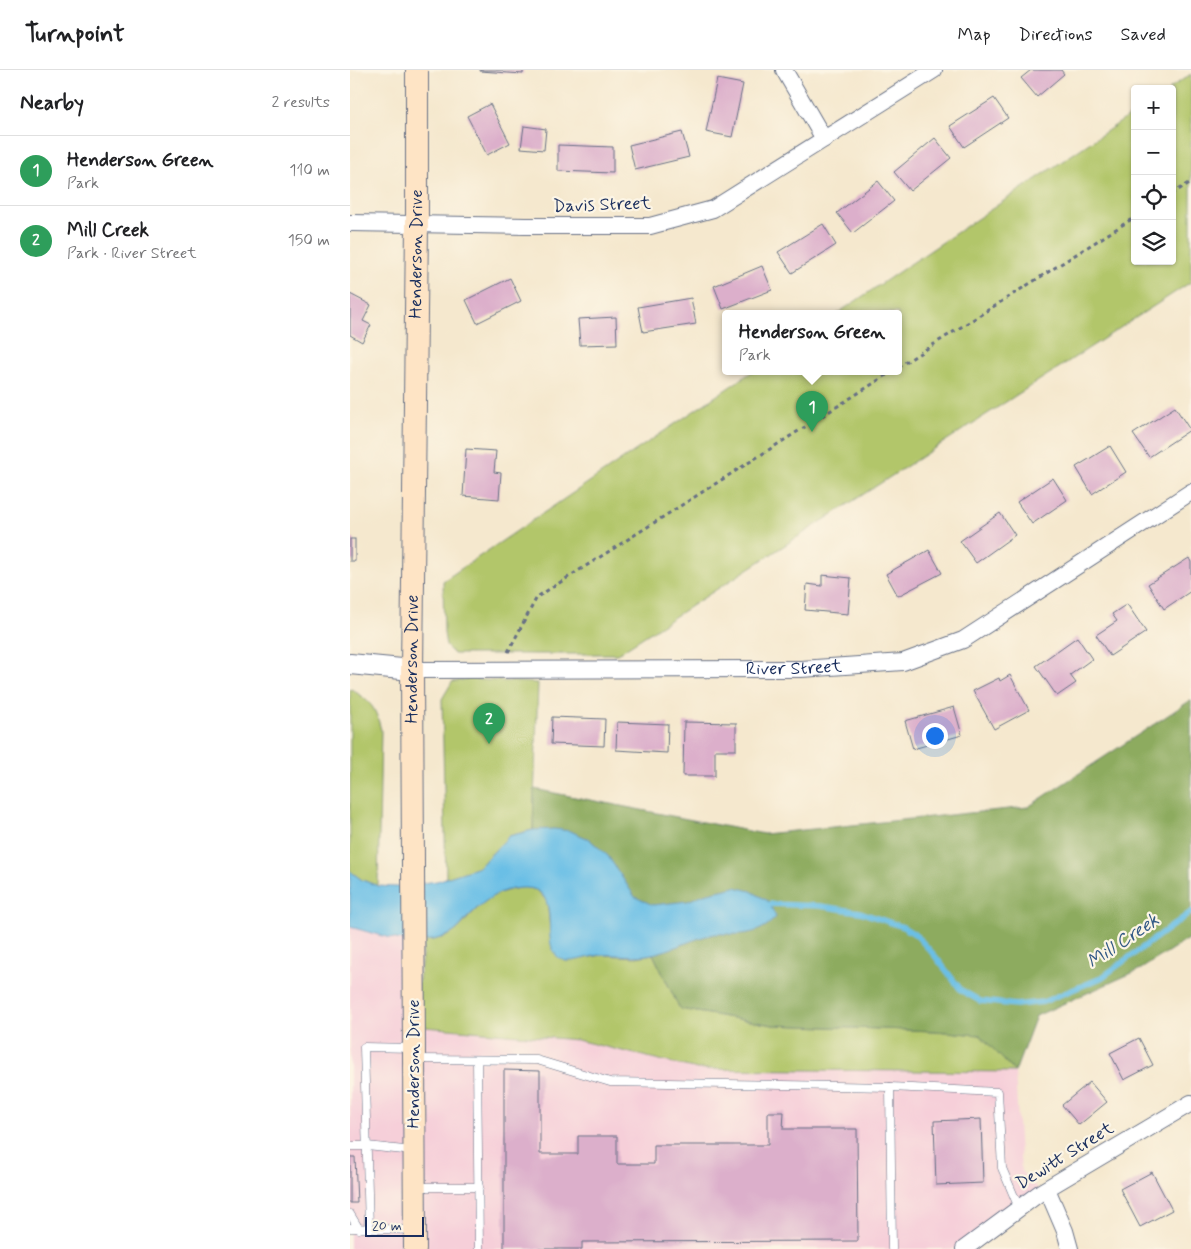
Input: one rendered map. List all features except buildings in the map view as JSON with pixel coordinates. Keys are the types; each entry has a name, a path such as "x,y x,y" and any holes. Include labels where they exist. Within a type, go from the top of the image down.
{"main road":[{"name":"Henderson Drive","path":"415,1240 412,670 417,70"}],"street":[{"path":"784,70 824,140"},
{"name":"Davis Street","path":"350,223 650,226 713,209 934,70"},
{"name":"River Street","path":"350,664 412,670 801,669 903,662 963,640 1191,492"},
{"name":"Dewitt Street","path":"964,1249 1047,1189 1191,1103"},
{"path":"1047,1189 1065,1231 1070,1249"}],"lane":[{"path":"369,1229 364,1047 477,1060 537,1060 610,1082 890,1087 998,1092 1002,1168 1019,1208"},
{"path":"477,1060 479,1249"},
{"path":"890,1087 892,1249"},
{"path":"350,1147 367,1146 414,1151"},
{"path":"415,1187 479,1187"},
{"path":"350,1214 359,1229"},
{"path":"350,1228 369,1229 415,1240"}],"path":[{"path":"1176,191 1191,182"},
{"path":"902,364 1131,220"},
{"path":"498,670 537,597 887,375"}],"shaded area":[{"path":"350,927 405,941 414,1026 577,1040 697,1069 1015,1072 1021,1171 1041,1192 966,1249 350,1249"}],"green space":[{"path":"1191,74 1191,282 617,654 454,654 446,646 443,581 747,375 902,375 902,310 842,310 1131,115 1131,265 1176,265 1175,85"},
{"path":"467,679 538,683 533,830 509,836 479,867 446,878 442,699 452,682"},
{"path":"350,689 372,706 381,730 378,886 362,880 350,871"},
{"path":"1191,700 1191,937 1141,969 1036,1016 1015,1072 980,1035 935,1031 773,1025 680,1009 653,954 533,830 534,789 764,834 1028,807"},
{"path":"525,887 537,890 547,901 552,948 565,961 603,955 636,957 653,954 680,1009 773,1025 935,1031 981,1035 1015,1072 697,1069 577,1040 413,1026 424,941 447,936 461,926 481,905 493,896"}],"water":[{"path":"554,829 570,831 589,839 608,856 635,897 653,905 688,901 704,894 735,887 751,891 768,901 776,917 766,926 754,931 742,934 712,934 652,954 640,956 599,955 570,961 558,957 552,948 549,916 543,896 536,890 524,888 506,890 492,897 472,913 455,931 434,940 410,941 386,937 350,927 350,871 362,880 378,886 396,887 437,881 479,867 509,836 533,830"}],"waterway":[{"name":"Mill Creek","path":"767,911 770,904 820,906 860,912 903,927 916,935 961,990 980,1001 1016,1005 1043,1002 1101,978 1191,912"}],"place":[{"name":"Henderson Green","path":"812,432"},
{"name":"Mill Creek","path":"489,744"}]}
